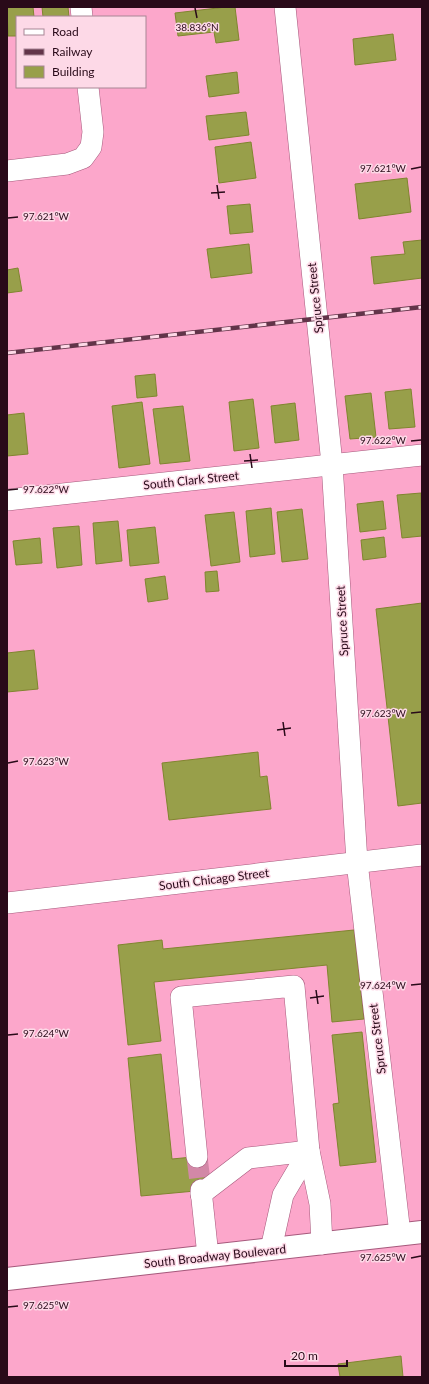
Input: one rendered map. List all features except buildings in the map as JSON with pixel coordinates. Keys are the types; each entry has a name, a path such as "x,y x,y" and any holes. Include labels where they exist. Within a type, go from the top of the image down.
{"main road":[{"name":"South Broadway Boulevard","path":"7,1279 422,1232"}],"street":[{"name":"Spruce Street","path":"285,7 332,464 357,862 400,1234"},
{"path":"7,171 67,164 82,158 91,147 93,132 88,88"},
{"name":"South Clark Street","path":"7,500 422,455"},
{"name":"South Chicago Street","path":"7,903 422,855"},
{"path":"197,1157 181,997 294,986 309,1151 320,1204 322,1244"},
{"path":"208,1256 201,1192 248,1158 309,1151"},
{"path":"271,1249 282,1194 309,1151"}],"tunnel":[{"path":"197,1157 201,1190"}],"railway":[{"path":"7,353 422,307"}]}
